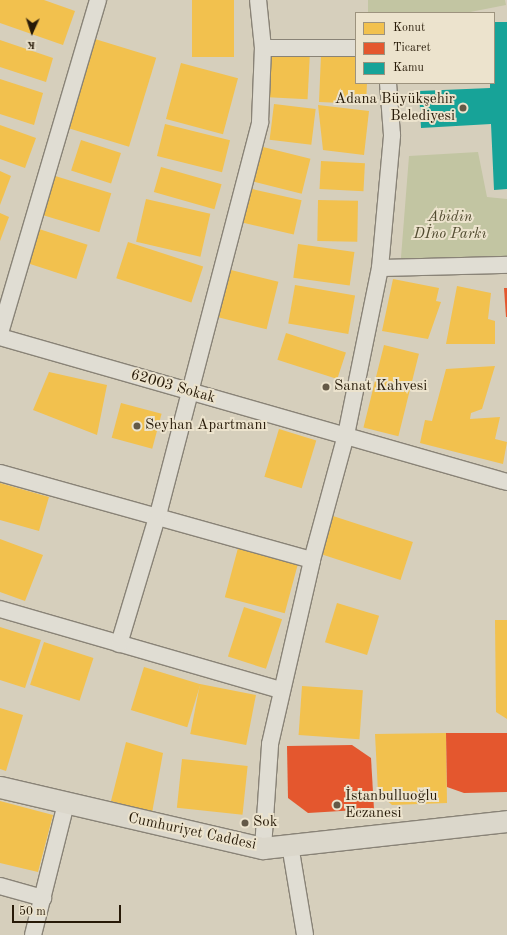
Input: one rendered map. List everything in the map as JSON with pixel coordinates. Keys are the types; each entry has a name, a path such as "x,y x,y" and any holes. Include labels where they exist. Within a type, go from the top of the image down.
{"main road":[{"name":"Cumhuriyet Caddesi","path":"0,787 66,804 263,848 507,821"}],"street":[{"path":"0,333 98,0"},
{"path":"119,644 157,518 260,122 263,48 258,0"},
{"path":"263,48 355,48"},
{"path":"263,848 270,744 312,560 346,435 380,268 392,135 388,84"},
{"path":"380,268 507,265"},
{"name":"62003 Sokak","path":"0,337 190,393 346,435 507,482"},
{"path":"0,473 312,560"},
{"path":"0,609 282,690"},
{"path":"33,935 66,804"},
{"path":"290,845 305,935"},
{"path":"0,886 43,898"}],"green space":[{"path":"368,0 505,0 506,5 470,12 368,12"},
{"name":"Abidin Dİno Parkı","path":"478,152 487,197 507,199 507,274 400,270 409,156"}],"building: Konut":[{"path":"0,0 44,0 75,11 63,45 0,23"},
{"path":"192,0 234,0 234,57 192,57"},
{"path":"95,39 156,58 129,147 68,128"},
{"path":"0,40 53,58 46,82 0,67"},
{"path":"266,51 310,53 308,99 264,97"},
{"path":"321,55 355,56 355,84 367,84 366,104 319,102"},
{"path":"181,63 238,78 223,134 166,119"},
{"path":"0,79 43,93 34,125 0,114"},
{"path":"274,104 316,109 311,145 270,140"},
{"path":"318,105 369,111 364,155 323,150"},
{"path":"165,124 230,140 222,172 157,156"},
{"path":"0,125 36,138 25,168 0,159"},
{"path":"81,140 121,153 111,183 71,170"},
{"path":"259,146 310,159 302,194 250,181"},
{"path":"321,161 365,163 363,191 320,189"},
{"path":"161,167 222,184 214,209 154,192"},
{"path":"0,171 11,176 0,205"},
{"path":"52,175 111,193 99,232 40,214"},
{"path":"248,188 302,200 294,234 240,222"},
{"path":"146,199 210,214 200,257 136,242"},
{"path":"318,200 358,201 357,242 317,241"},
{"path":"0,213 9,217 0,241"},
{"path":"39,229 88,245 76,279 28,263"},
{"path":"128,242 203,266 191,303 116,278"},
{"path":"298,244 354,252 350,286 293,278"},
{"path":"227,269 278,282 267,329 215,317"},
{"path":"393,279 439,288 436,301 441,302 428,339 382,331"},
{"path":"295,285 355,296 348,334 288,323"},
{"path":"457,286 491,293 488,319 495,321 495,344 446,344"},
{"path":"286,333 346,352 337,379 277,360"},
{"path":"384,345 419,354 398,436 363,427"},
{"path":"495,366 482,409 471,413 470,419 500,417 495,439 507,442 503,464 420,443 425,420 432,421 446,369"},
{"path":"49,372 107,385 97,435 33,410"},
{"name":"Seyhan Apartmanı","path":"121,403 162,414 152,449 112,438"},
{"path":"279,429 316,440 302,488 264,477"},
{"path":"0,483 49,497 39,531 0,520"},
{"path":"333,516 413,542 401,580 321,554"},
{"path":"0,539 43,555 25,601 0,592"},
{"path":"238,548 298,564 285,613 225,597"},
{"path":"337,603 379,616 367,655 325,642"},
{"path":"244,607 282,619 266,669 228,656"},
{"path":"495,620 507,620 507,719 496,712"},
{"path":"0,627 41,640 25,688 0,680"},
{"path":"44,642 93,658 80,701 30,685"},
{"path":"144,667 200,684 187,727 131,710"},
{"path":"200,684 256,695 246,745 190,734"},
{"path":"302,686 363,690 359,739 299,735"},
{"path":"0,708 23,715 6,771 0,769"},
{"path":"446,733 447,803 392,805 378,792 375,734"},
{"path":"126,742 163,753 152,813 111,801"},
{"path":"182,759 248,766 243,815 177,808"},
{"path":"0,801 53,815 38,872 0,863"}],"building: Ticaret":[{"path":"504,288 507,288 507,317 506,317"},
{"path":"446,733 507,733 507,792 464,793 447,787"},
{"path":"352,745 371,758 374,809 308,813 288,798 287,746"}],"building: Kamu":[{"name":"Adana Büyükşehir Belediyesi","path":"495,22 507,22 507,189 494,190 491,124 421,128 419,91 490,88 490,84 495,84"}],"place":[{"name":"Adana Büyükşehir Belediyesi","path":"463,108"},
{"name":"Sanat Kahvesi","path":"326,387"},
{"name":"Seyhan Apartmanı","path":"137,426"},
{"name":"İstanbulluoğlu Eczanesi","path":"337,805"},
{"name":"Sok","path":"245,823"}]}
